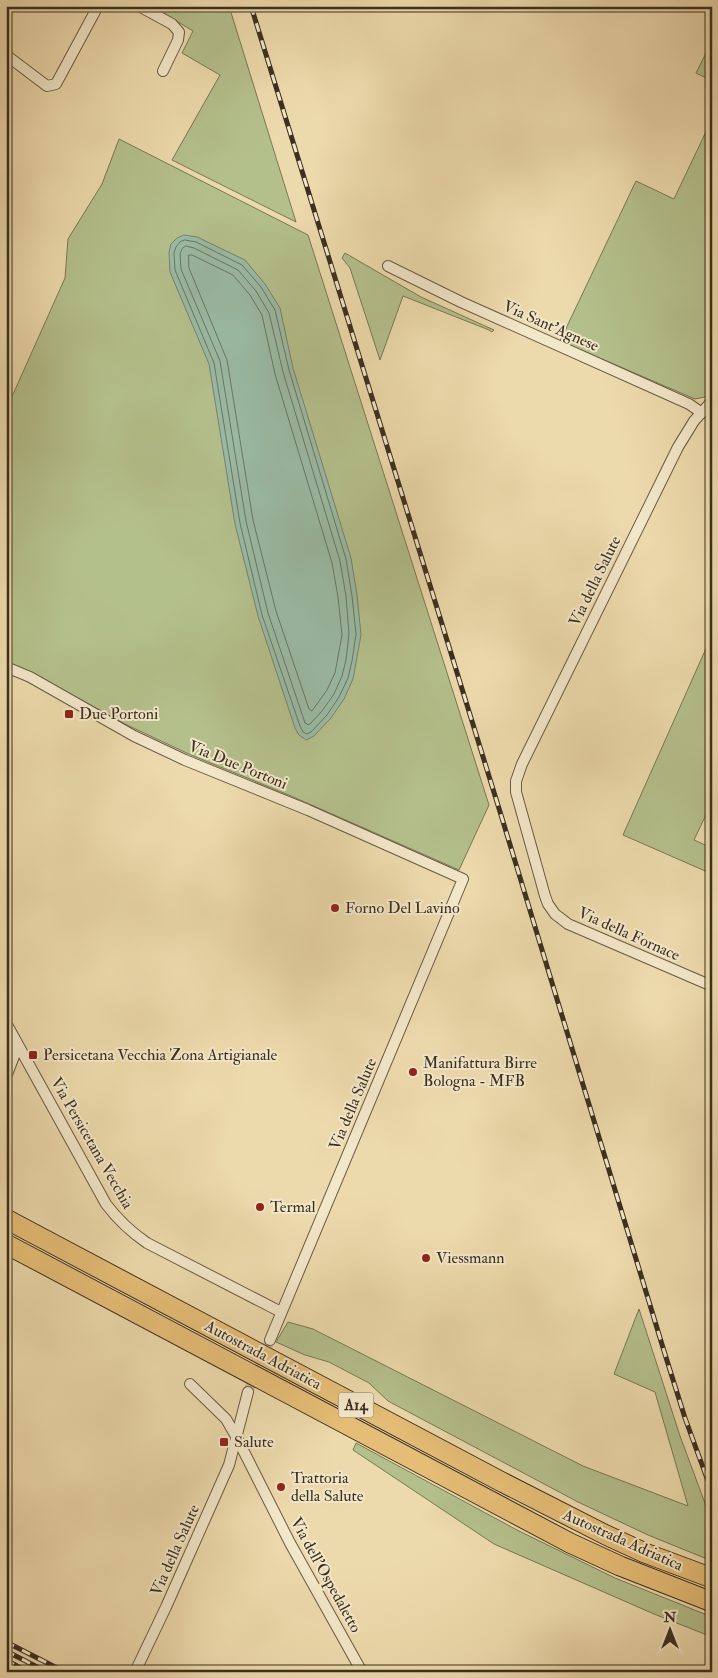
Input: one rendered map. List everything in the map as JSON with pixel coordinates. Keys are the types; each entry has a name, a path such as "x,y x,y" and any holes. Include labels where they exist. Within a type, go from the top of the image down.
{"highway":[{"name":"Autostrada Adriatica","path":"6,1219 517,1490 630,1546 712,1578"},
{"name":"Autostrada Adriatica","path":"6,1244 562,1539 620,1566 712,1602"}],"street":[{"path":"6,55 47,86 56,84 98,6"},
{"path":"139,6 172,24 179,32 178,40 163,71"},
{"name":"Via Sant'Agnese","path":"388,266 461,302 689,404 702,413"},
{"name":"Via della Salute","path":"516,781 522,764 678,447 694,421 712,401"},
{"name":"Via Due Portoni","path":"6,667 30,677 134,736 176,756 308,810 463,879"},
{"name":"Via della Fornace","path":"516,781 516,792 545,896 555,914 561,920 582,931 712,986"},
{"name":"Via della Salute","path":"270,1340 463,879"},
{"name":"Via Persicetana Vecchia","path":"6,1023 106,1204 115,1216 126,1227 148,1243 281,1312"},
{"path":"8,1073 16,1051 16,1042"},
{"path":"8,1073 28,1063"},
{"path":"190,1384 226,1419 237,1438"},
{"name":"Via della Salute","path":"135,1672 225,1476 237,1438 241,1414 248,1392"},
{"name":"Via dell'Ospedaletto","path":"237,1438 290,1543 362,1672"}],"shaded area":[{"path":"152,6 229,6 296,222 172,160 220,75 182,53 193,31"},
{"path":"712,41 712,81 696,73"},
{"path":"712,119 712,390 705,397 695,399 560,341 636,181 674,199"},
{"path":"119,139 308,235 489,805 459,870 291,796 191,755 127,725 33,674 6,662 6,410 65,278 68,239 102,184"},
{"path":"345,253 421,297 494,330 492,332 403,296 380,360 350,268 342,258"},
{"path":"712,635 712,802 694,840 712,848 712,874 623,835"},
{"path":"639,1309 680,1436 712,1522 712,1561 648,1535 578,1502 388,1401 369,1383 329,1362 305,1355 276,1342 288,1322 313,1329 583,1466 688,1506 655,1392 614,1374"},
{"path":"356,1443 517,1530 615,1578 712,1617 712,1637 654,1614 494,1544 353,1450"}],"water":[{"path":"184,235 197,237 245,260 265,284 280,308 293,368 351,558 361,635 353,679 344,699 331,718 314,736 306,740 299,735 295,728 258,616 235,524 209,364 170,272 169,252 171,244 177,238"}],"tunnel":[{"path":"248,1392 270,1340"}],"railway":[{"path":"251,6 501,815 664,1351 685,1418 712,1492"},
{"path":"6,1642 65,1672"},
{"path":"6,1651 47,1672"},
{"path":"6,1660 28,1672"},
{"path":"6,1670 10,1672"}],"place":[{"name":"Due Portoni","path":"69,714"},
{"name":"Forno Del Lavino","path":"335,908"},
{"name":"Persicetana Vecchia Zona Artigianale","path":"33,1055"},
{"name":"Manifattura Birre Bologna - MFB","path":"413,1072"},
{"name":"Termal","path":"260,1207"},
{"name":"Viessmann","path":"426,1258"},
{"name":"Salute","path":"224,1442"},
{"name":"Trattoria della Salute","path":"281,1487"}]}
